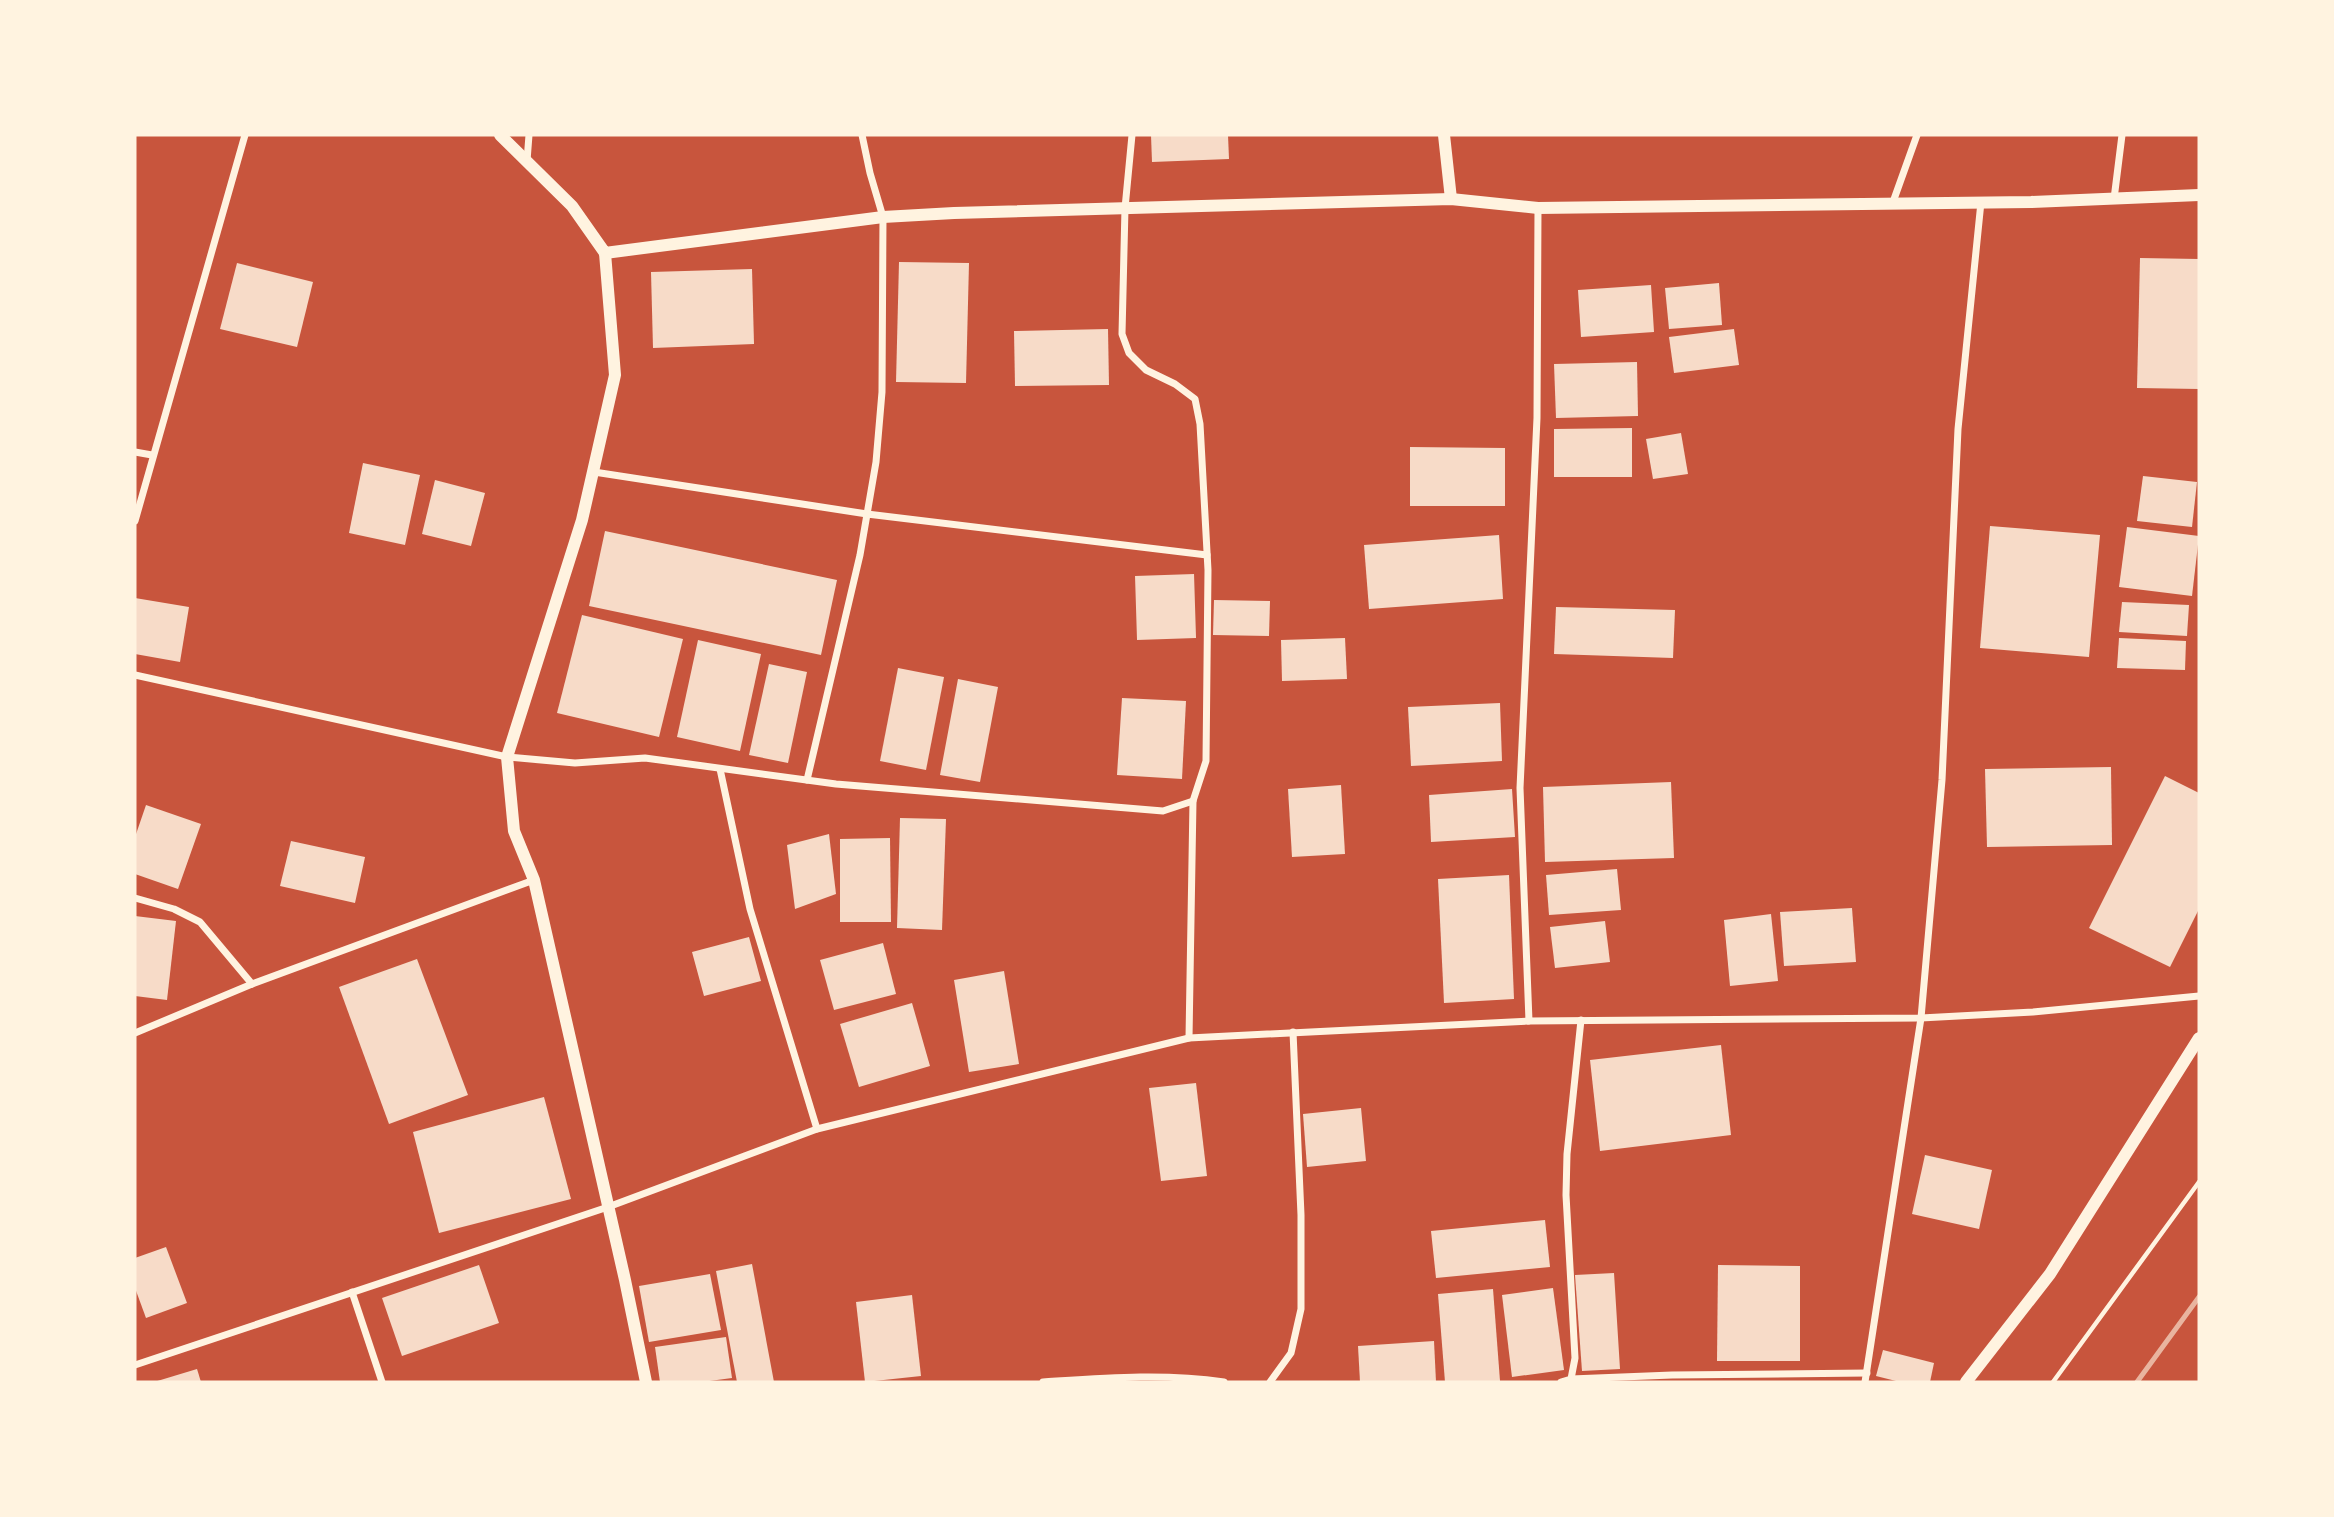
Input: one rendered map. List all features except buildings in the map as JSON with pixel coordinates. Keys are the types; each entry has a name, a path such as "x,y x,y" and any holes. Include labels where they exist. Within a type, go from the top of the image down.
{"street":[{"path":"135,521 245,135"},
{"path":"500,135 572,206 605,253 615,376 582,520 506,757 513,831 534,880 646,1382"},
{"path":"527,160 529,135"},
{"path":"807,780 857,568 876,462 882,392 883,217 862,135"},
{"path":"1132,135 1125,208 1122,334 1129,353 1146,370 1175,384 1195,399 1200,424 1208,555 1206,761 1193,801 1189,1038"},
{"path":"1444,135 1451,198"},
{"path":"1893,202 1917,135"},
{"path":"2114,198 2122,135"},
{"path":"605,253 883,217 1125,208 1451,198 1538,208 1981,202 2199,195"},
{"path":"1865,1382 1921,1018 1942,780 1958,429 1981,202"},
{"path":"1529,1021 1520,788 1537,418 1538,208"},
{"path":"135,452 152,455"},
{"path":"594,472 867,514 1208,555"},
{"path":"135,675 506,757 575,763 645,758 807,780 1163,811 1193,801"},
{"path":"720,769 750,909 817,1129"},
{"path":"135,1033 252,984 534,880"},
{"path":"135,898 174,909 200,922 252,984"},
{"path":"135,1364 608,1207 817,1129 1189,1038 1529,1021 1921,1018 2033,1012 2199,996"},
{"path":"1571,1379 1575,1359 1566,1195 1567,1154 1581,1020"},
{"path":"1270,1382 1291,1353 1301,1309 1301,1215 1293,1032"},
{"path":"1966,1382 2050,1274 2199,1038"},
{"path":"352,1292 382,1382"},
{"path":"1561,1382 1571,1379 1672,1375 1867,1373"},
{"path":"1043,1382 1125,1377 1186,1377 1224,1382"}],"path":[{"path":"2053,1382 2199,1182"}],"railway":[{"path":"2137,1382 2199,1297"}]}
